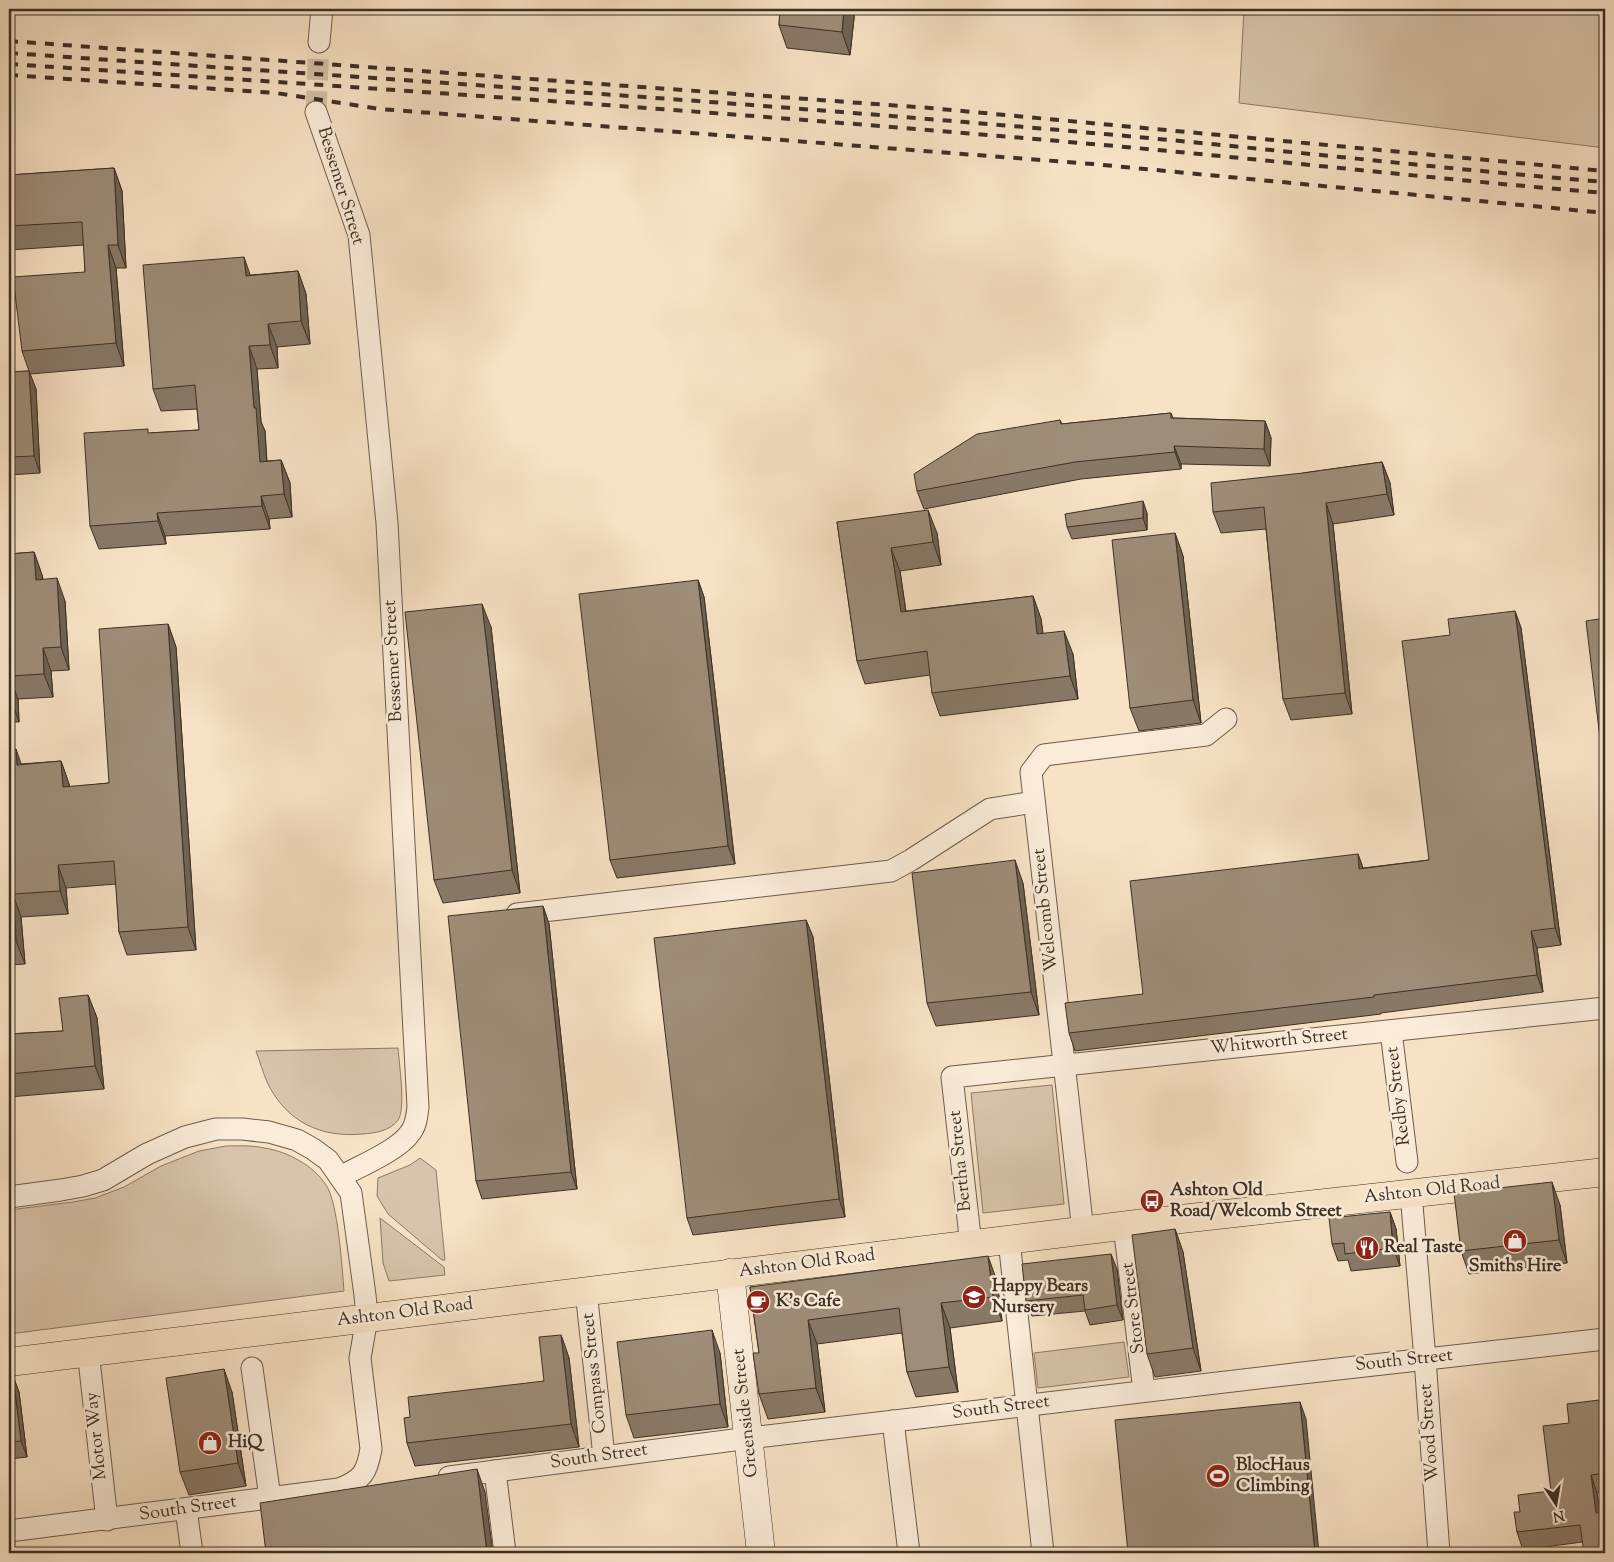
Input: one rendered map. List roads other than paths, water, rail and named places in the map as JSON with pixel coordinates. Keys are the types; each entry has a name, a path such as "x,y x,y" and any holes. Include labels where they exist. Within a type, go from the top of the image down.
{"highway":[{"name":"Ashton Old Road","path":"9,1362 971,1244 1605,1172"}],"street":[{"path":"319,42 322,9"},
{"name":"Bessemer Street","path":"316,112 359,235 387,523 418,1107 416,1122 410,1134 398,1145 340,1177"},
{"name":"Welcomb Street","path":"1082,1231 1031,772 1044,755 1206,735 1226,719"},
{"path":"499,916 891,871 990,809 1034,802"},
{"name":"Whitworth Street","path":"952,1077 1605,1008"},
{"name":"Redby Street","path":"1391,1031 1407,1162"},
{"name":"Bertha Street","path":"952,1077 971,1244"},
{"path":"9,1197 61,1190 103,1180 147,1154 185,1137 216,1129 269,1132 297,1140 313,1148 328,1160 351,1193 367,1318"},
{"name":"Wood Street","path":"1411,1193 1439,1553"},
{"name":"Store Street","path":"1124,1226 1144,1391"},
{"path":"1009,1240 1043,1553"},
{"name":"Greenside Street","path":"730,1273 761,1553"},
{"name":"Compass Street","path":"586,1291 604,1456"},
{"name":"South Street","path":"9,1532 339,1489 354,1484 363,1474 369,1462 371,1449 360,1358 367,1318"},
{"name":"South Street","path":"427,1480 748,1438 1605,1339"},
{"name":"Motor Way","path":"88,1351 107,1520"},
{"path":"252,1368 270,1498"},
{"path":"893,1421 909,1553"},
{"path":"495,1471 505,1553"},
{"path":"186,1509 192,1553"}],"tunnel":[{"path":"316,112 319,42"}],"railway":[{"path":"9,41 930,108 1605,171"},
{"path":"9,53 551,90 958,121 1605,182"},
{"path":"9,64 822,121 1156,150 1605,193"},
{"path":"9,75 276,93 380,109 1093,164 1605,213"}],"place":[{"name":"Ashton Old Road/Welcomb Street","path":"1152,1201"},
{"name":"Smiths Hire","path":"1515,1241"},
{"name":"Real Taste","path":"1367,1248"},
{"name":"Happy Bears Nursery","path":"974,1297"},
{"name":"K's Cafe","path":"758,1302"},
{"name":"HiQ","path":"210,1443"},
{"name":"BlocHaus Climbing","path":"1218,1476"}]}
